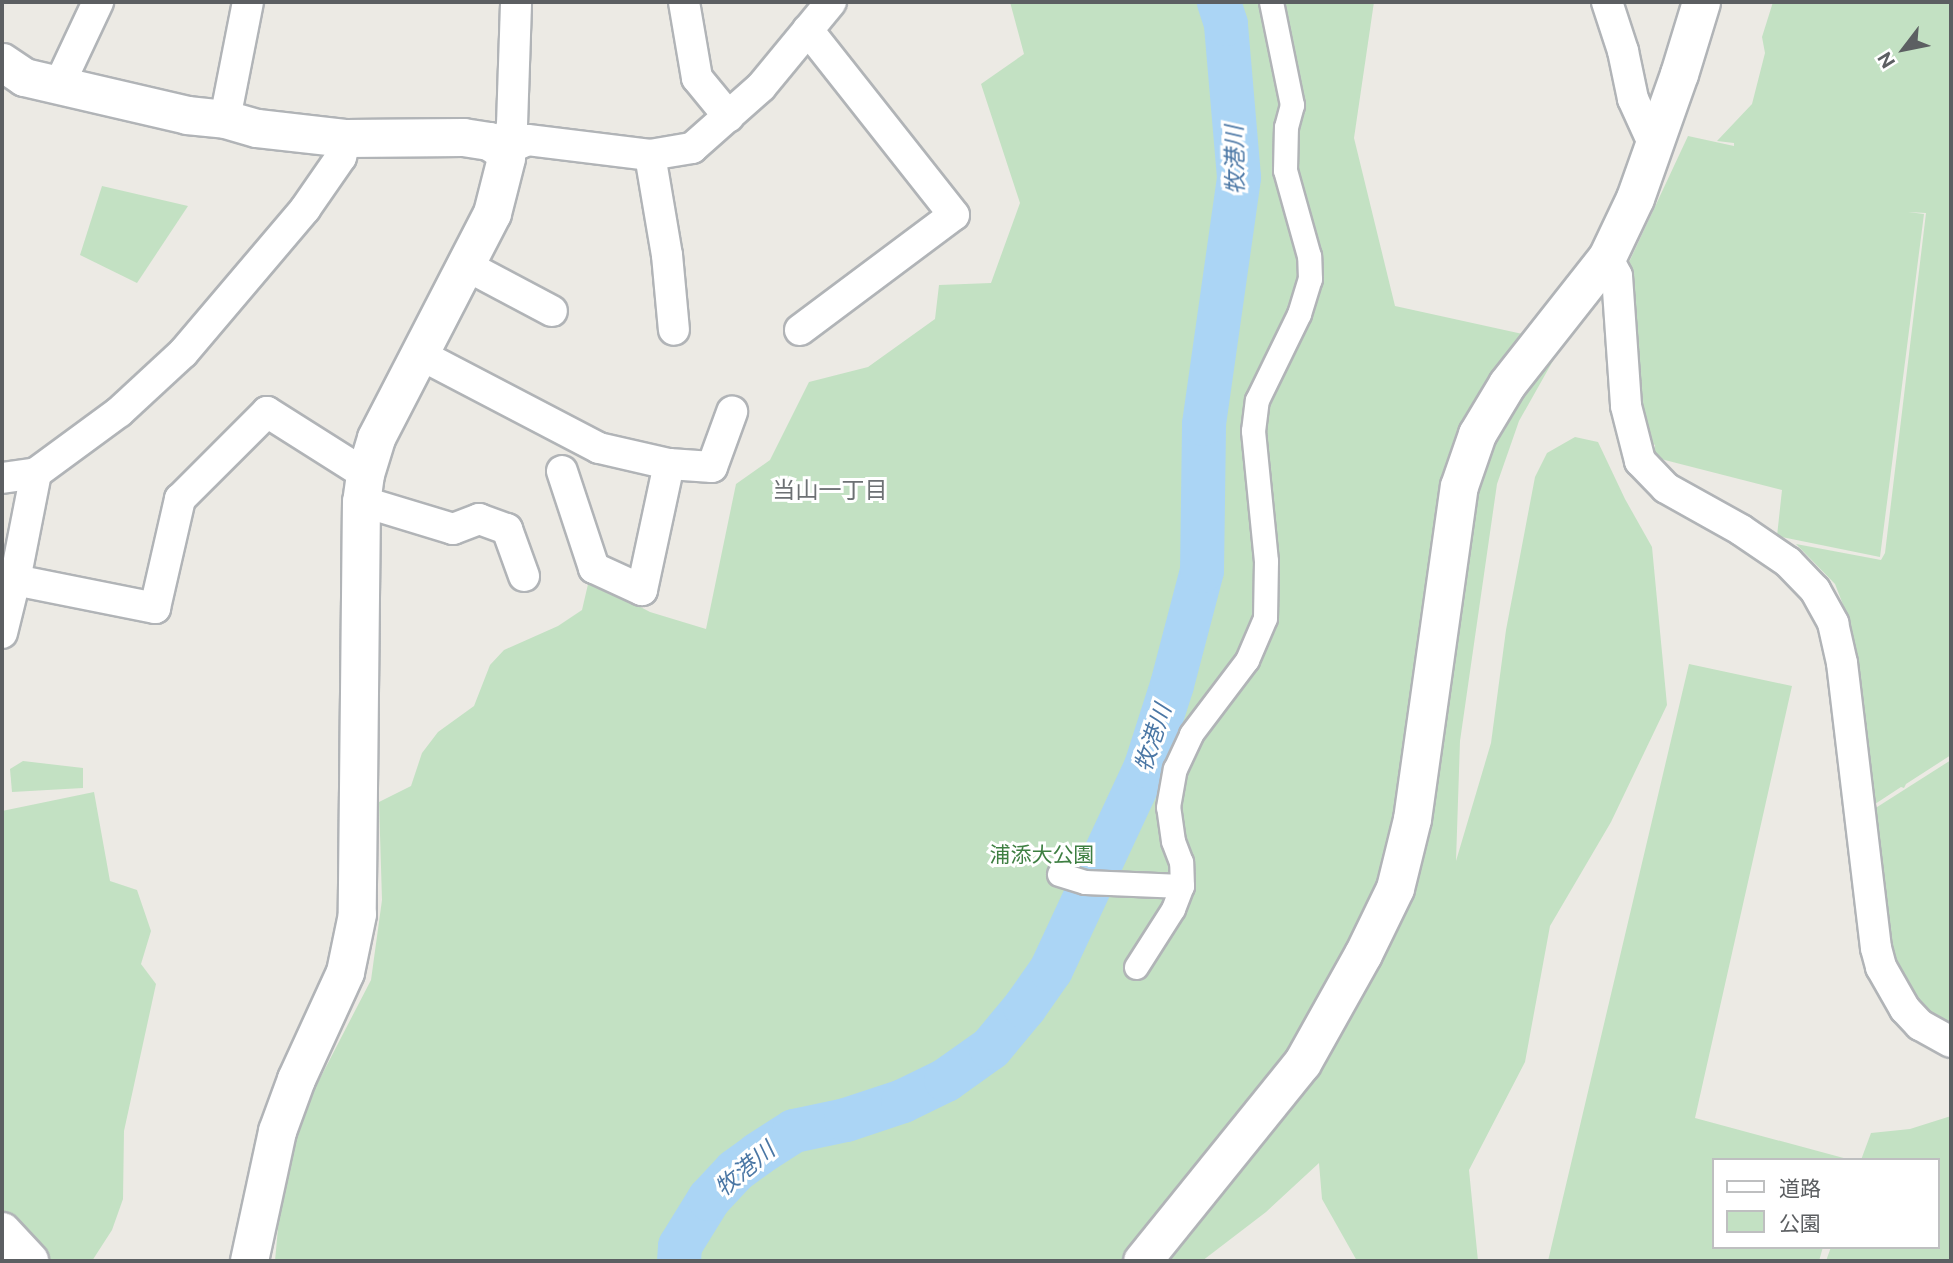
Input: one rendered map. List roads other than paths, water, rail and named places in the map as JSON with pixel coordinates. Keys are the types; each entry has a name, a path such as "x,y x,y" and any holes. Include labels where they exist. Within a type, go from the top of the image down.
{"main road":[{"path":"2,1232 29,1261"}],"street":[{"path":"58,85 98,2"},
{"path":"225,119 248,2"},
{"path":"249,1261 277,1131 296,1079 345,972 357,914 363,487 376,438 467,266 500,187 506,164 503,150 512,125 516,2"},
{"path":"684,2 697,78 729,117"},
{"path":"503,150 528,140 650,155 692,148 761,87 831,2"},
{"path":"1136,967 1173,909 1181,862 1173,841 1168,807 1175,769 1191,734 1247,660 1265,618 1266,561 1253,431 1257,400 1299,313 1310,279 1310,256 1285,170 1286,128 1292,106 1272,2"},
{"path":"1607,2 1623,51 1633,99 1654,145"},
{"path":"1142,1261 1302,1063 1363,954 1395,888 1412,819 1459,486 1477,434 1507,383 1607,257 1635,198 1701,2"},
{"path":"800,330 954,215 808,30"},
{"path":"2,62 24,76 58,85 257,128 346,138 463,137 489,141 503,150"},
{"path":"2,478 36,473 119,412 183,353 305,209 341,157 346,138"},
{"path":"650,155 667,255 674,330"},
{"path":"1607,257 1617,276 1626,406 1640,461 1666,488 1741,530 1788,562 1815,590 1833,623 1842,663 1876,947 1881,967 1905,1009 1920,1025 1951,1042"},
{"path":"467,266 552,311"},
{"path":"419,354 599,448 668,464 712,467 732,412"},
{"path":"15,580 155,608 180,499 267,412 363,487 453,529 479,519 507,529 524,576"},
{"path":"562,471 594,568 642,590 668,464"},
{"path":"2,633 36,473"},
{"path":"1059,874 1085,882 1175,886"}],"waterway":[{"name":"牧港川","path":"679,1261 680,1246 709,1199 735,1171 758,1154 794,1131 846,1120 903,1101 946,1080 991,1048 1051,970 1146,766 1172,685 1202,571 1204,424 1239,177 1226,24 1219,2"}],"district":[{"name":"当山一丁目","path":"830,490"}],"park label":[{"name":"浦添大公園","path":"1042,855"}]}
